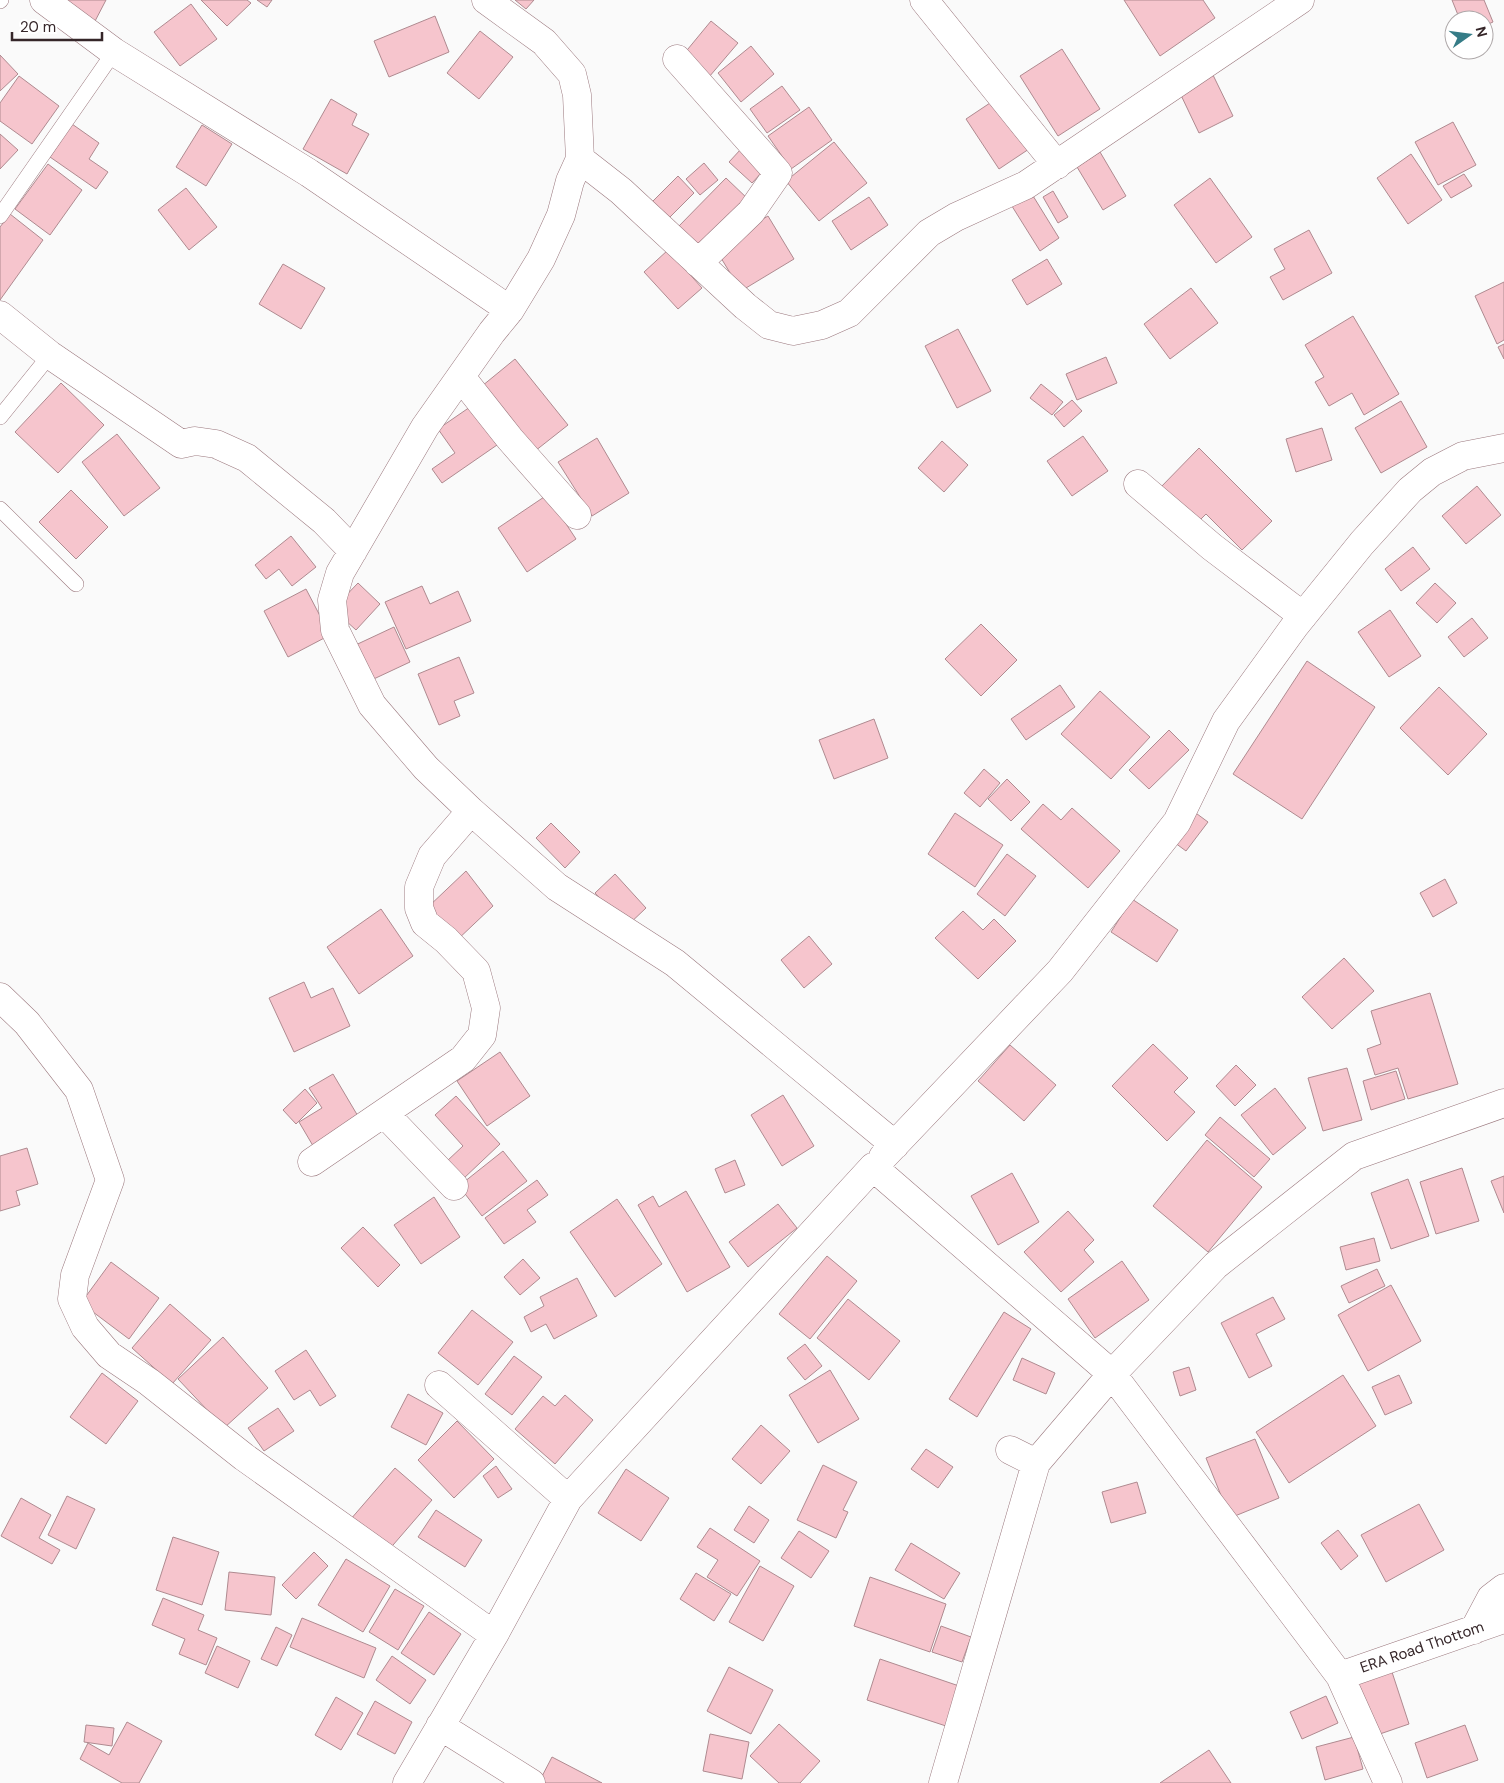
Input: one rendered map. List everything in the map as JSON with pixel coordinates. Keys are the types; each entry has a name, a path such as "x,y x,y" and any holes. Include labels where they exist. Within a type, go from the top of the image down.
{"street":[{"path":"44,0 114,52 310,173 510,310"},
{"path":"486,0 544,42 572,74 577,95 580,159 570,181 561,215 541,259 510,310 492,332 425,427 340,572 332,600 335,630 372,705 426,768 471,811 557,887 675,963 895,1145"},
{"path":"924,0 1057,165"},
{"path":"580,159 621,191 745,306 769,325 793,331 822,325 848,313 929,233 956,217 1026,185 1300,0"},
{"path":"677,59 778,173 751,212 698,263"},
{"path":"0,315 50,355 181,444 195,442 216,444 247,458 324,521 352,551"},
{"path":"461,377 510,439 577,514"},
{"path":"407,1783 494,1635 568,1499 873,1167 1060,971 1177,822 1226,721 1302,616 1362,543 1410,490 1432,472 1463,456 1504,448"},
{"path":"1138,484 1212,547 1302,616"},
{"path":"312,1162 463,1059 482,1035 486,1008 476,971 446,940 425,923 419,908 419,887 432,856 471,811"},
{"path":"0,997 28,1023 79,1090 110,1180 75,1275 72,1299 85,1326 109,1355 149,1382 244,1457 494,1635"},
{"path":"943,1783 1036,1463 1112,1374 1216,1265 1354,1156 1504,1103"},
{"path":"384,1113 454,1186"},
{"path":"873,1167 1112,1374 1340,1676 1388,1783"},
{"path":"439,1385 568,1499"},
{"path":"1010,1450 1036,1463"},
{"path":"1474,1630 1492,1598 1504,1588"},
{"name":"ERA Road Thottom","path":"1340,1676 1504,1619"},
{"path":"440,1726 531,1783"}],"lane":[{"path":"0,216 114,52"},
{"path":"0,417 50,355"},
{"path":"0,510 76,584"}],"building":[{"path":"47,0 106,0 93,25"},
{"path":"201,0 247,0 251,3 227,26"},
{"path":"257,0 272,0 267,7"},
{"path":"515,0 534,0 526,9"},
{"path":"1124,0 1203,0 1215,18 1160,56"},
{"path":"1452,0 1484,0 1488,10 1456,10"},
{"path":"191,4 217,39 180,66 154,32"},
{"path":"435,16 449,52 389,77 374,41"},
{"path":"711,21 738,43 709,77 683,55"},
{"path":"480,31 513,57 479,99 447,73"},
{"path":"751,46 774,74 741,102 718,73"},
{"path":"1062,49 1100,109 1058,136 1020,76"},
{"path":"0,55 18,74 0,91"},
{"path":"1213,75 1233,116 1199,133 1179,91"},
{"path":"19,76 59,106 32,144 0,121 0,103"},
{"path":"782,86 800,110 767,133 750,109"},
{"path":"999,97 1032,147 999,169 966,119"},
{"path":"331,99 357,114 352,125 369,134 347,174 303,149"},
{"path":"809,107 832,140 791,169 768,136"},
{"path":"1453,122 1476,165 1438,185 1415,142"},
{"path":"72,124 99,143 89,159 108,172 96,189 50,157"},
{"path":"202,125 232,144 206,186 176,167"},
{"path":"0,134 18,150 0,169"},
{"path":"834,142 867,183 819,221 786,181"},
{"path":"741,149 764,170 752,183 729,162"},
{"path":"1100,152 1126,196 1103,210 1077,167"},
{"path":"1411,154 1442,200 1408,224 1377,178"},
{"path":"704,163 718,180 700,195 686,179"},
{"path":"48,164 82,190 50,235 15,209"},
{"path":"1464,174 1472,186 1451,198 1443,186"},
{"path":"678,176 694,193 669,218 652,202"},
{"path":"726,178 750,201 703,251 678,227"},
{"path":"1210,178 1252,237 1216,263 1174,205"},
{"path":"186,188 217,227 189,250 158,210"},
{"path":"1030,191 1059,238 1040,251 1010,203"},
{"path":"1053,191 1068,217 1058,223 1043,197"},
{"path":"869,197 888,225 851,250 832,221"},
{"path":"10,214 43,240 0,300 0,227"},
{"path":"768,216 794,259 741,291 715,248"},
{"path":"1309,230 1332,273 1283,300 1270,277 1285,269 1274,249"},
{"path":"668,250 702,288 678,309 644,272"},
{"path":"1047,259 1062,284 1027,305 1012,280"},
{"path":"283,264 325,288 301,329 259,304"},
{"path":"1504,282 1504,340 1497,344 1475,296"},
{"path":"1191,288 1218,323 1170,359 1144,324"},
{"path":"1353,316 1399,394 1364,415 1352,393 1329,406 1315,382 1324,377 1305,345"},
{"path":"958,329 991,391 957,408 925,346"},
{"path":"1504,344 1504,359 1498,347"},
{"path":"1106,357 1117,383 1077,400 1066,374"},
{"path":"515,359 568,425 535,451 482,386"},
{"path":"61,383 104,425 58,473 15,432"},
{"path":"1041,384 1063,402 1052,415 1030,398"},
{"path":"1072,400 1082,411 1064,427 1054,415"},
{"path":"1401,401 1427,447 1381,473 1355,428"},
{"path":"470,407 497,445 442,483 432,469 455,453 438,429"},
{"path":"1322,428 1332,460 1296,472 1286,439"},
{"path":"117,434 160,488 124,516 82,462"},
{"path":"1083,436 1108,471 1072,496 1047,461"},
{"path":"597,438 629,493 592,516 558,462"},
{"path":"942,441 968,465 944,492 918,468"},
{"path":"1199,448 1272,521 1242,550 1206,514 1195,525 1159,489"},
{"path":"1477,486 1501,515 1466,544 1442,516"},
{"path":"71,490 108,527 76,559 39,522"},
{"path":"547,495 576,539 527,572 498,528"},
{"path":"291,536 316,567 292,586 279,569 266,579 255,565"},
{"path":"1413,547 1430,569 1401,591 1385,569"},
{"path":"358,583 380,604 356,630 333,609"},
{"path":"1435,583 1456,603 1437,623 1416,603"},
{"path":"422,586 430,604 458,591 471,621 406,649 385,602"},
{"path":"306,589 330,635 288,657 264,611"},
{"path":"1390,610 1421,656 1389,677 1358,632"},
{"path":"1472,618 1488,638 1464,657 1448,637"},
{"path":"981,624 1017,660 981,696 945,659"},
{"path":"394,627 410,662 363,684 347,649"},
{"path":"459,657 474,693 454,701 460,716 439,725 418,674"},
{"path":"1307,661 1375,707 1302,819 1233,774"},
{"path":"1060,685 1075,707 1026,740 1011,719"},
{"path":"1439,687 1487,734 1448,775 1400,728"},
{"path":"1100,691 1150,737 1111,779 1061,734"},
{"path":"874,719 888,758 834,779 819,740"},
{"path":"1169,730 1189,750 1149,789 1129,770"},
{"path":"984,769 1000,783 980,807 964,793"},
{"path":"1007,779 1030,802 1011,821 988,799"},
{"path":"1043,804 1061,820 1072,808 1120,851 1088,888 1021,829"},
{"path":"1189,808 1208,822 1186,851 1167,837"},
{"path":"955,813 1003,845 975,887 928,854"},
{"path":"551,823 580,852 565,868 536,838"},
{"path":"1007,854 1036,876 1005,916 977,894"},
{"path":"466,871 493,906 455,942 427,908"},
{"path":"615,874 646,908 626,927 595,893"},
{"path":"1445,879 1457,903 1433,917 1420,893"},
{"path":"1132,899 1178,930 1157,962 1111,932"},
{"path":"381,909 413,956 359,994 327,947"},
{"path":"963,911 983,930 994,919 1016,941 978,979 935,938"},
{"path":"809,936 832,964 804,988 781,960"},
{"path":"1344,958 1374,991 1332,1029 1302,997"},
{"path":"304,982 311,998 333,988 350,1026 294,1052 269,998"},
{"path":"1430,993 1458,1084 1408,1099 1398,1068 1375,1075 1367,1049 1381,1044 1371,1011"},
{"path":"1153,1044 1188,1078 1174,1092 1195,1112 1167,1141 1112,1086"},
{"path":"1010,1045 1056,1085 1024,1121 978,1081"},
{"path":"500,1052 530,1096 487,1126 457,1081"},
{"path":"1236,1065 1256,1085 1235,1106 1216,1086"},
{"path":"1347,1068 1362,1120 1323,1131 1308,1078"},
{"path":"1396,1071 1405,1099 1371,1110 1363,1081"},
{"path":"333,1074 365,1128 319,1156 299,1122 322,1108 309,1088"},
{"path":"1275,1088 1306,1128 1273,1155 1241,1115"},
{"path":"305,1089 317,1103 296,1124 283,1110"},
{"path":"783,1095 814,1146 782,1166 751,1115"},
{"path":"456,1096 500,1144 463,1179 447,1161 463,1146 435,1115"},
{"path":"1220,1117 1270,1159 1254,1177 1205,1135"},
{"path":"1207,1140 1262,1187 1208,1252 1153,1206"},
{"path":"27,1148 38,1184 16,1191 20,1205 0,1211 0,1156"},
{"path":"503,1151 527,1181 482,1216 459,1186"},
{"path":"735,1160 745,1185 725,1193 715,1169"},
{"path":"1462,1168 1479,1221 1436,1234 1420,1182"},
{"path":"1012,1173 1039,1222 998,1245 971,1196"},
{"path":"1504,1176 1504,1213 1491,1181"},
{"path":"1408,1179 1429,1236 1391,1249 1371,1193"},
{"path":"537,1180 548,1195 527,1210 536,1222 504,1244 485,1218"},
{"path":"686,1191 730,1267 687,1292 638,1205 653,1196 659,1207"},
{"path":"434,1197 460,1237 421,1264 394,1225"},
{"path":"617,1199 662,1264 615,1297 570,1232"},
{"path":"778,1204 797,1228 748,1267 729,1242"},
{"path":"1068,1211 1094,1240 1084,1250 1094,1262 1061,1292 1024,1252"},
{"path":"363,1227 400,1265 378,1287 341,1248"},
{"path":"1374,1238 1380,1261 1346,1270 1340,1247"},
{"path":"827,1256 857,1281 810,1339 779,1314"},
{"path":"523,1259 540,1278 520,1295 504,1277"},
{"path":"1122,1261 1149,1300 1095,1338 1068,1299"},
{"path":"111,1262 159,1298 129,1339 81,1303"},
{"path":"1377,1269 1385,1286 1349,1303 1341,1286"},
{"path":"577,1278 597,1316 554,1339 546,1324 531,1332 524,1317 544,1306 540,1297"},
{"path":"1391,1285 1421,1341 1368,1371 1338,1315"},
{"path":"1273,1297 1285,1319 1256,1334 1272,1366 1249,1378 1221,1323"},
{"path":"848,1299 900,1341 869,1380 817,1338"},
{"path":"170,1304 211,1340 172,1384 132,1348"},
{"path":"472,1310 513,1342 478,1385 438,1353"},
{"path":"1004,1312 1031,1329 977,1417 949,1399"},
{"path":"223,1337 268,1388 224,1428 178,1379"},
{"path":"805,1344 822,1366 805,1380 787,1358"},
{"path":"306,1350 336,1396 320,1406 310,1390 294,1400 275,1371"},
{"path":"514,1356 542,1377 512,1415 485,1394"},
{"path":"1022,1358 1055,1373 1046,1394 1013,1380"},
{"path":"1189,1367 1196,1390 1180,1396 1173,1372"},
{"path":"830,1370 859,1419 818,1443 789,1395"},
{"path":"102,1373 138,1401 106,1444 70,1417"},
{"path":"1343,1375 1376,1426 1289,1483 1256,1432"},
{"path":"1399,1375 1412,1403 1385,1415 1372,1387"},
{"path":"408,1394 443,1413 426,1445 391,1427"},
{"path":"565,1395 593,1420 555,1464 515,1429 543,1396 555,1406"},
{"path":"278,1408 294,1431 264,1451 248,1428"},
{"path":"457,1421 494,1459 454,1498 418,1460"},
{"path":"761,1425 790,1451 761,1484 732,1459"},
{"path":"1255,1439 1279,1498 1230,1518 1206,1458"},
{"path":"926,1449 953,1467 938,1488 911,1469"},
{"path":"823,1465 857,1482 843,1510 848,1512 836,1538 797,1520"},
{"path":"496,1466 512,1489 498,1498 483,1476"},
{"path":"395,1468 432,1500 387,1552 350,1520"},
{"path":"626,1469 669,1498 641,1541 598,1513"},
{"path":"1137,1482 1146,1513 1111,1523 1102,1492"},
{"path":"67,1496 95,1509 76,1549 48,1535"},
{"path":"21,1498 51,1515 39,1538 60,1550 52,1564 1,1536"},
{"path":"1419,1504 1444,1550 1386,1582 1361,1535"},
{"path":"749,1506 769,1520 754,1543 734,1530"},
{"path":"436,1510 482,1540 465,1567 418,1537"},
{"path":"710,1528 760,1561 737,1596 707,1577 718,1560 697,1547"},
{"path":"1338,1530 1358,1556 1341,1570 1321,1543"},
{"path":"799,1531 829,1551 811,1578 781,1558"},
{"path":"173,1537 219,1552 202,1605 156,1590"},
{"path":"911,1543 960,1573 944,1599 895,1570"},
{"path":"314,1552 328,1566 296,1599 282,1585"},
{"path":"346,1559 390,1586 363,1632 318,1605"},
{"path":"760,1566 794,1586 763,1641 729,1622"},
{"path":"229,1572 275,1577 271,1615 225,1610"},
{"path":"696,1573 731,1594 714,1621 680,1599"},
{"path":"870,1577 946,1604 930,1652 854,1626"},
{"path":"395,1589 424,1606 398,1650 369,1632"},
{"path":"163,1598 204,1615 198,1630 217,1638 206,1665 179,1654 185,1639 152,1625"},
{"path":"429,1612 461,1634 434,1675 401,1653"},
{"path":"302,1618 376,1648 364,1678 290,1647"},
{"path":"941,1626 971,1637 962,1662 932,1652"},
{"path":"276,1627 292,1635 277,1666 261,1659"},
{"path":"217,1646 250,1661 238,1688 205,1673"},
{"path":"392,1656 426,1680 410,1704 376,1680"},
{"path":"880,1659 962,1687 949,1727 867,1700"},
{"path":"729,1667 773,1690 751,1734 707,1711"},
{"path":"1391,1669 1409,1724 1374,1736 1355,1681"},
{"path":"1326,1696 1338,1723 1302,1739 1290,1712"},
{"path":"336,1697 363,1713 341,1750 315,1735"},
{"path":"375,1701 412,1722 395,1754 357,1734"},
{"path":"127,1722 162,1741 139,1783 122,1783 80,1759 88,1743 109,1755"},
{"path":"779,1724 820,1761 800,1783 779,1783 750,1756"},
{"path":"86,1725 114,1728 112,1746 84,1742"},
{"path":"1465,1725 1478,1760 1427,1778 1415,1743"},
{"path":"710,1734 749,1742 742,1779 703,1771"},
{"path":"1354,1737 1363,1769 1325,1780 1316,1747"},
{"path":"1209,1750 1231,1783 1160,1783"},
{"path":"552,1757 602,1783 539,1782"}]}
